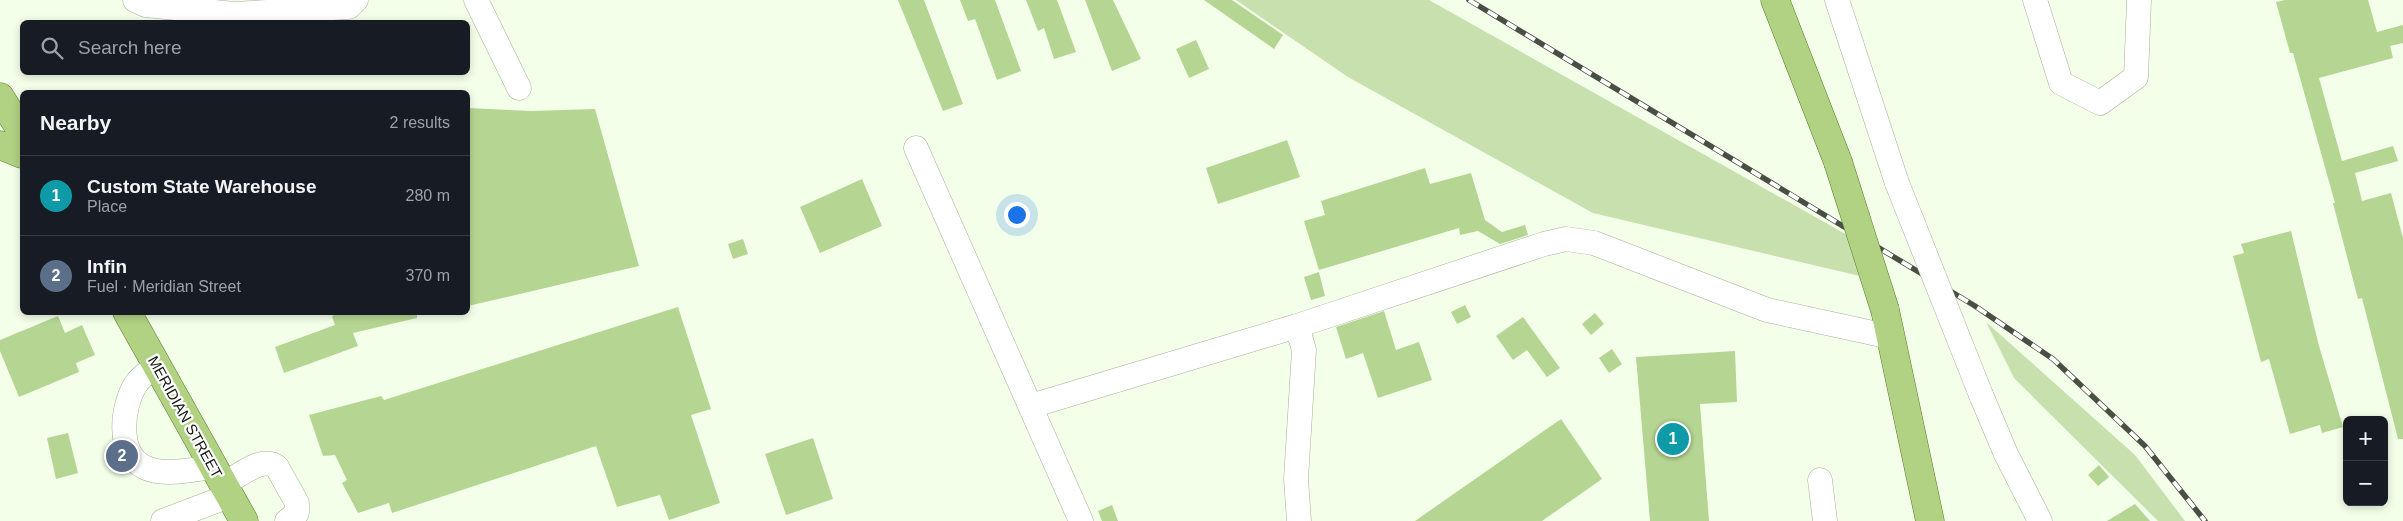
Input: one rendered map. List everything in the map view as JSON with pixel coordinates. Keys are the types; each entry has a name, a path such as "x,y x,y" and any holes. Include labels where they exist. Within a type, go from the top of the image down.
{"main road":[{"path":"1776,0 1838,162 1885,310 1930,521"},
{"path":"2,103 20,129"},
{"path":"0,145 20,153"},
{"name":"MERIDIAN STREET","path":"128,315 244,521"}],"street":[{"path":"135,0 146,5 234,14 349,7 356,0"},
{"path":"476,0 519,88"},
{"path":"1837,0 1897,182 1981,395 2006,454 2040,521"},
{"path":"2035,0 2061,82 2100,103 2136,77 2139,0"},
{"path":"916,148 1082,521"},
{"path":"1031,406 1297,326 1544,244 1566,239 1594,243 1767,310 1891,337"},
{"path":"1297,326 1304,350 1296,479 1300,521"},
{"path":"156,366 137,382 127,404 123,423 126,441 134,460 144,467 222,483"},
{"path":"163,521 222,483 263,462 272,463 277,467 297,503 297,513 287,521"},
{"path":"1820,480 1825,521"}],"green space":[{"path":"1236,0 1429,0 1849,236 1864,277 1593,213 1348,77"},
{"path":"1986,322 2135,455 2185,521 2158,521 2014,378"}],"building":[{"path":"898,0 924,0 963,104 943,111"},
{"path":"960,0 995,0 1021,71 997,80 975,19 968,21"},
{"path":"1026,0 1057,0 1076,52 1054,59 1044,28 1038,31"},
{"path":"1085,0 1113,0 1141,59 1112,71"},
{"path":"1204,0 1232,0 1283,35 1274,49"},
{"path":"2285,0 2368,0 2377,32 2403,25 2403,43 2390,46 2393,58 2319,78 2342,161 2393,146 2398,161 2355,173 2362,201 2391,193 2403,238 2403,439 2398,439 2362,298 2358,299 2333,203 2335,203 2293,53 2290,53 2276,2"},
{"path":"1196,40 1209,69 1189,78 1176,49"},
{"path":"470,108 531,111 595,109 639,266 470,306"},
{"path":"1287,140 1300,177 1218,204 1206,168"},
{"path":"1425,168 1430,184 1471,173 1485,220 1502,232 1525,225 1528,235 1500,244 1478,231 1460,235 1459,228 1319,270 1304,221 1325,215 1321,201"},
{"path":"862,179 882,226 820,253 800,207"},
{"path":"2291,231 2319,346 2343,427 2322,433 2320,425 2290,434 2269,359 2261,362 2233,256 2244,253 2241,244"},
{"path":"743,239 748,254 733,259 728,244"},
{"path":"1319,272 1325,296 1311,300 1304,277"},
{"path":"1465,305 1471,317 1457,324 1451,312"},
{"path":"678,307 711,409 691,415 720,503 669,520 660,495 617,507 596,446 392,513 389,503 358,513 342,483 347,480 335,455 323,456 309,415 381,396 384,400"},
{"path":"1384,311 1396,350 1419,342 1432,380 1378,398 1363,353 1346,359 1336,327"},
{"path":"1595,313 1604,324 1591,335 1582,324"},
{"path":"417,315 417,318 353,333 358,346 284,373 275,347 335,325 332,316"},
{"path":"58,316 65,333 82,325 95,355 76,363 79,372 19,397 0,351 0,340"},
{"path":"1523,317 1560,368 1547,377 1527,350 1513,360 1496,336"},
{"path":"1612,349 1622,364 1609,373 1599,358"},
{"path":"1735,351 1737,402 1700,404 1709,521 1650,521 1636,357"},
{"path":"1561,419 1602,479 1542,521 1415,521"},
{"path":"68,433 78,473 56,479 47,438"},
{"path":"813,438 833,499 786,515 765,454"},
{"path":"2099,465 2109,477 2098,486 2088,475"},
{"path":"2135,504 2150,521 2107,521"},
{"path":"1112,505 1118,521 1102,521 1098,511"}],"railway":[{"path":"1469,0 1975,306 2053,359 2145,446 2205,521"}],"place":[{"name":"Custom State Warehouse","path":"1673,439"},
{"name":"Infin","path":"122,456"}]}
